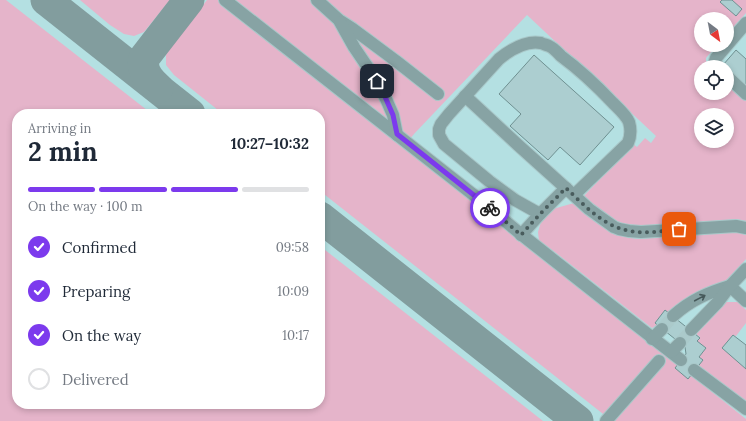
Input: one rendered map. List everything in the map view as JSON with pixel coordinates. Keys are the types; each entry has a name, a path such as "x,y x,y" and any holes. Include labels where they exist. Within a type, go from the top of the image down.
{"lane":[{"path":"226,0 477,197 521,235 652,339 681,360"},
{"path":"317,0 339,20 384,52 438,94"},
{"path":"339,20 354,47 377,81 393,115 397,134"},
{"path":"716,60 746,23"},
{"path":"521,235 540,214 570,192 628,143 631,130 624,115 599,89 568,61 549,46 532,42 519,46 500,59 449,114 441,124 439,135 444,144 489,181 515,200 540,214"},
{"path":"734,83 746,94"},
{"path":"465,96 570,192 614,227 629,231 641,232 736,226 746,228"},
{"path":"691,330 718,302 730,286 746,269"},
{"path":"730,286 746,301"},
{"path":"673,316 686,305 698,298 730,286"},
{"path":"652,339 662,329"},
{"path":"671,352 680,343"},
{"path":"606,421 659,362"},
{"path":"694,370 746,409"}],"shaded area":[{"path":"0,0 746,0 746,421 0,421"},
{"path":"0,0 6,0 146,109 12,109 12,409 325,409 325,250 543,421 0,421"},
{"path":"80,0 170,0 144,32 134,36 124,34 110,25"},
{"path":"207,0 746,0 746,13 734,26 734,12 694,12 694,52 711,52 706,60 694,60 694,100 734,100 734,90 746,101 746,221 737,219 639,227 629,226 607,216 584,196 633,144 637,147 645,138 651,143 656,136 527,15 405,145 513,234 746,419 746,421 612,421 325,195 325,109 217,109 174,75 166,65 166,55 173,43"},
{"path":"574,203 603,227 619,235 638,239 734,232 746,235 746,259 727,280 690,298 670,314 665,310 655,323 657,325 652,328 539,241 538,232 541,222 553,209"},
{"path":"725,302 738,302 746,310 746,323 736,336 733,335 722,348 746,369 746,402 698,365 703,360 699,357 706,348 697,341 700,337 695,333"}],"building":[{"path":"722,0 732,0 742,9 736,16 734,12 731,12 720,2"},
{"path":"736,50 746,59 746,87 734,76 734,60 727,60"},
{"path":"534,55 614,127 580,165 560,147 548,160 510,126 521,114 499,94"},
{"path":"665,310 700,338 697,341 706,348 699,357 703,360 688,379 675,368 686,354 685,347 655,323"},
{"path":"733,335 746,345 746,369 722,348"}],"taxiway":[{"path":"46,0 184,109"},
{"path":"158,88 149,79 145,71 143,62 144,58 189,0"},
{"path":"325,221 578,421"}],"tunnel":[{"path":"662,329 673,316"},
{"path":"680,343 691,330"}],"way so far":[{"path":"490,208 521,235 566,188 589,209 619,229 641,232 679,229"}],"route":[{"path":"377,81 393,115 397,134 490,208"}]}
